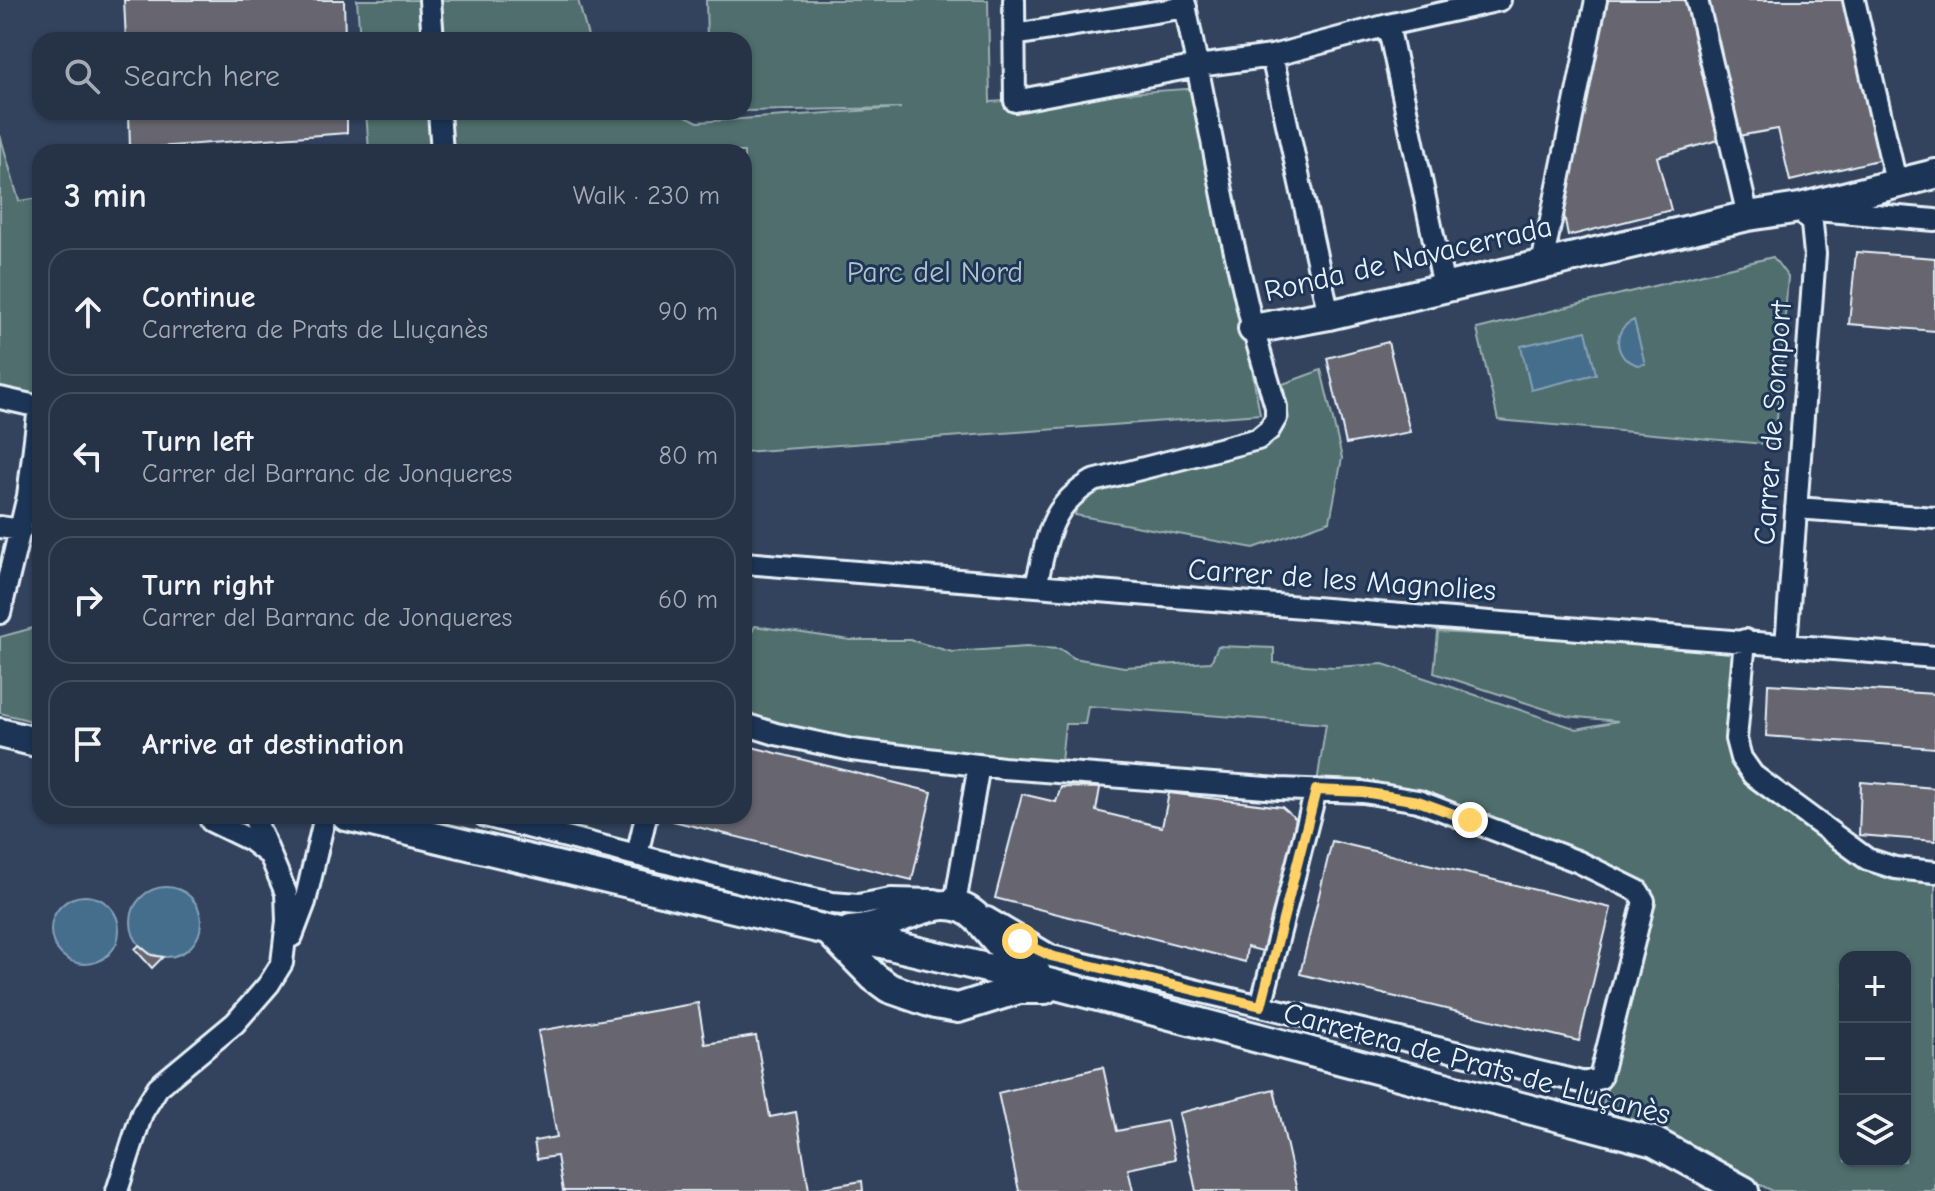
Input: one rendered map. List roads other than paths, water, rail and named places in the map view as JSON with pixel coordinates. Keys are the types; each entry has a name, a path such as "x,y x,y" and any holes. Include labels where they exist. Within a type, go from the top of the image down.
{"street":[{"path":"430,0 432,32"},
{"path":"1014,0 1015,101 1198,66 1272,56 1388,25 1500,0"},
{"path":"1542,264 1596,0"},
{"path":"1697,0 1748,216"},
{"path":"1854,0 1896,182"},
{"path":"1014,35 1185,3 1229,226 1253,329"},
{"path":"1388,25 1444,287"},
{"path":"1272,56 1329,315"},
{"path":"440,120 441,144"},
{"name":"Ronda de Navacerrada","path":"1036,585 1057,511 1078,490 1093,481 1258,439 1269,430 1276,418 1276,407 1253,329 1329,315 1748,216 1800,208 1935,174"},
{"path":"1800,208 1935,220"},
{"name":"Carrer de Somport","path":"1786,646 1815,254 1812,224 1800,208"},
{"path":"0,398 32,405"},
{"path":"0,613 10,529 32,436"},
{"path":"1796,508 1935,518"},
{"name":"Carrer de les Magnolies","path":"752,564 1935,657"},
{"path":"1745,640 1736,739 1741,758 1753,775 1867,859 1895,868 1935,872"},
{"path":"752,726 852,750 979,765 1316,790 1261,1006"},
{"path":"0,733 32,741"},
{"path":"955,904 979,765"},
{"name":"Carretera de Prats de Lluçanès","path":"516,824 832,903 858,905 891,899 933,899 969,906 1020,941 1051,956 1585,1083 1593,1083 1600,1078 1644,901 1638,891 1579,862 1418,801 1363,792 1316,790"},
{"path":"219,824 250,840 275,862"},
{"path":"258,824 286,893 287,921 282,963"},
{"path":"117,1191 142,1113 158,1087 235,1023 269,984 282,963 305,902 323,824"},
{"name":"Carretera de Prats de Lluçanès","path":"380,824 1070,989 1654,1142 1744,1191"},
{"path":"637,855 644,824"},
{"path":"829,931 866,929 930,907 955,904 970,910 1003,950 1021,966 1070,989"},
{"path":"968,1005 995,985 1001,972 1000,958 983,924"},
{"path":"829,931 857,962 889,988 935,1004 958,1008 1019,989 1070,989"}],"water":[{"path":"1634,320 1645,364 1637,365 1625,359 1619,348 1621,332"},
{"path":"1586,331 1596,374 1531,390 1521,346"},
{"path":"166,887 191,897 201,922 191,947 166,957 141,947 131,922 141,897"},
{"path":"92,896 113,911 119,930 117,943 109,954 92,964 78,964 61,954 53,943 51,923 61,906 72,898"}],"park label":[{"name":"Parc del Nord","path":"935,272"}]}
